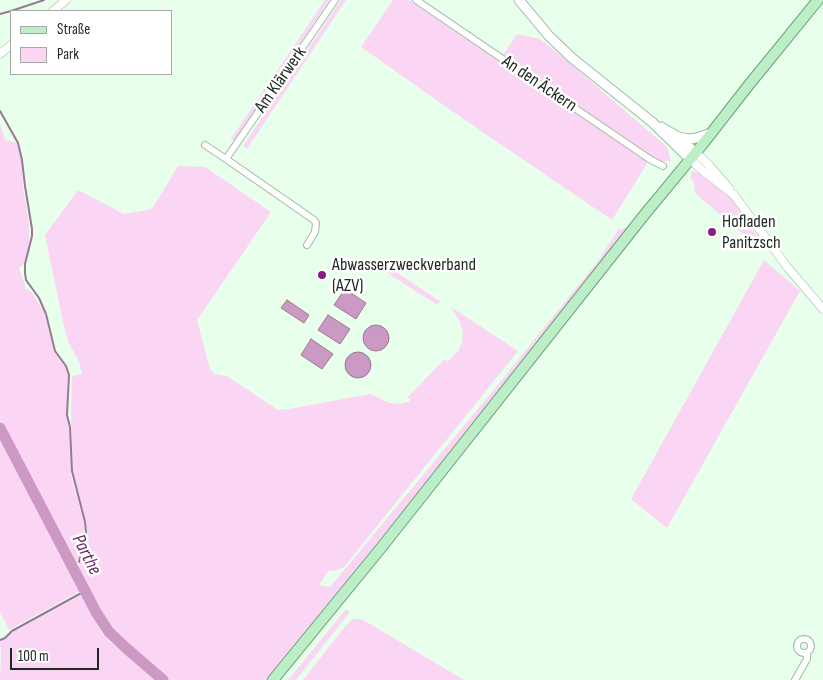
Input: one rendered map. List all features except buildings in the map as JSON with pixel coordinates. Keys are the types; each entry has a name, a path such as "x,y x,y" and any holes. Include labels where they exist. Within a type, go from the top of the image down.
{"main road":[{"path":"519,0 572,58 693,156"},
{"path":"273,680 381,548 645,214 818,0"},
{"path":"652,122 678,137 688,139 711,133"},
{"path":"678,137 693,156"}],"street":[{"path":"54,10 66,0"},
{"name":"Am Klärwerk","path":"226,159 335,0"},
{"name":"An den Äckern","path":"416,0 651,160 663,166"},
{"path":"0,54 10,46"},
{"path":"205,145 314,220 316,223 315,232 307,245"},
{"path":"693,156 714,170 788,268 823,309"},
{"path":"796,680 807,659 807,652"}],"green space":[{"path":"325,0 329,0 235,141 231,139"},
{"path":"341,0 346,0 247,149 243,146"},
{"path":"393,0 409,0 648,162 612,220 361,47"},
{"path":"517,34 540,39 560,55 667,147 671,161 660,161 651,156 503,55"},
{"path":"0,123 5,140 17,143 22,161 23,187 29,223 29,244 24,264 19,268 26,289 30,290 44,312 54,351 68,374 67,417 70,436 71,474 84,524 84,540 75,569 0,421"},
{"path":"178,166 205,167 271,212 197,320 210,369 214,374 227,376 278,410 370,394 390,403 408,402 411,399 407,398 445,359 447,362 459,350 463,332 460,322 451,307 518,351 344,567 335,571 329,570 319,585 330,587 598,261 618,230 632,226 267,680 167,680 110,629 77,571 87,542 87,527 73,471 72,376 82,374 80,364 68,341 64,327 45,235 78,190 124,214 152,209"},
{"path":"691,171 703,175 730,196 751,229 760,237 759,241 747,238 695,193"},
{"path":"764,260 800,291 667,528 631,499"},
{"path":"379,261 440,301 437,305 377,266"},
{"path":"0,434 82,590 9,630 0,612"},
{"path":"81,595 102,633 155,680 0,680 0,641 11,633"},
{"path":"346,609 350,612 296,680 288,680"},
{"path":"353,619 365,621 464,680 303,680"}],"shaded area":[{"path":"345,289 366,303 356,319 334,305"},
{"path":"287,300 309,315 304,323 281,308"},
{"path":"328,315 350,329 340,344 318,330"},
{"path":"376,325 385,329 389,338 385,347 376,351 367,347 363,338 367,329"},
{"path":"311,339 333,354 322,369 301,355"},
{"path":"358,352 367,356 371,365 367,374 358,378 349,374 345,365 349,356"}],"waterway":[{"path":"14,10 44,0"},
{"path":"0,14 10,11"},
{"path":"0,111 18,143 22,160 32,229 25,264 26,280 39,298 46,314 55,351 66,366 69,375 67,415 70,427 72,471 86,532 79,562"},
{"name":"Parthe","path":"0,428 96,612 109,632 163,680"},
{"name":"Parthe","path":"76,573 77,569"},
{"path":"0,640 12,631 85,591"}],"place":[{"name":"Hofladen Panitzsch","path":"712,232"},
{"name":"Abwasserzweckverband (AZV)","path":"322,275"}]}
